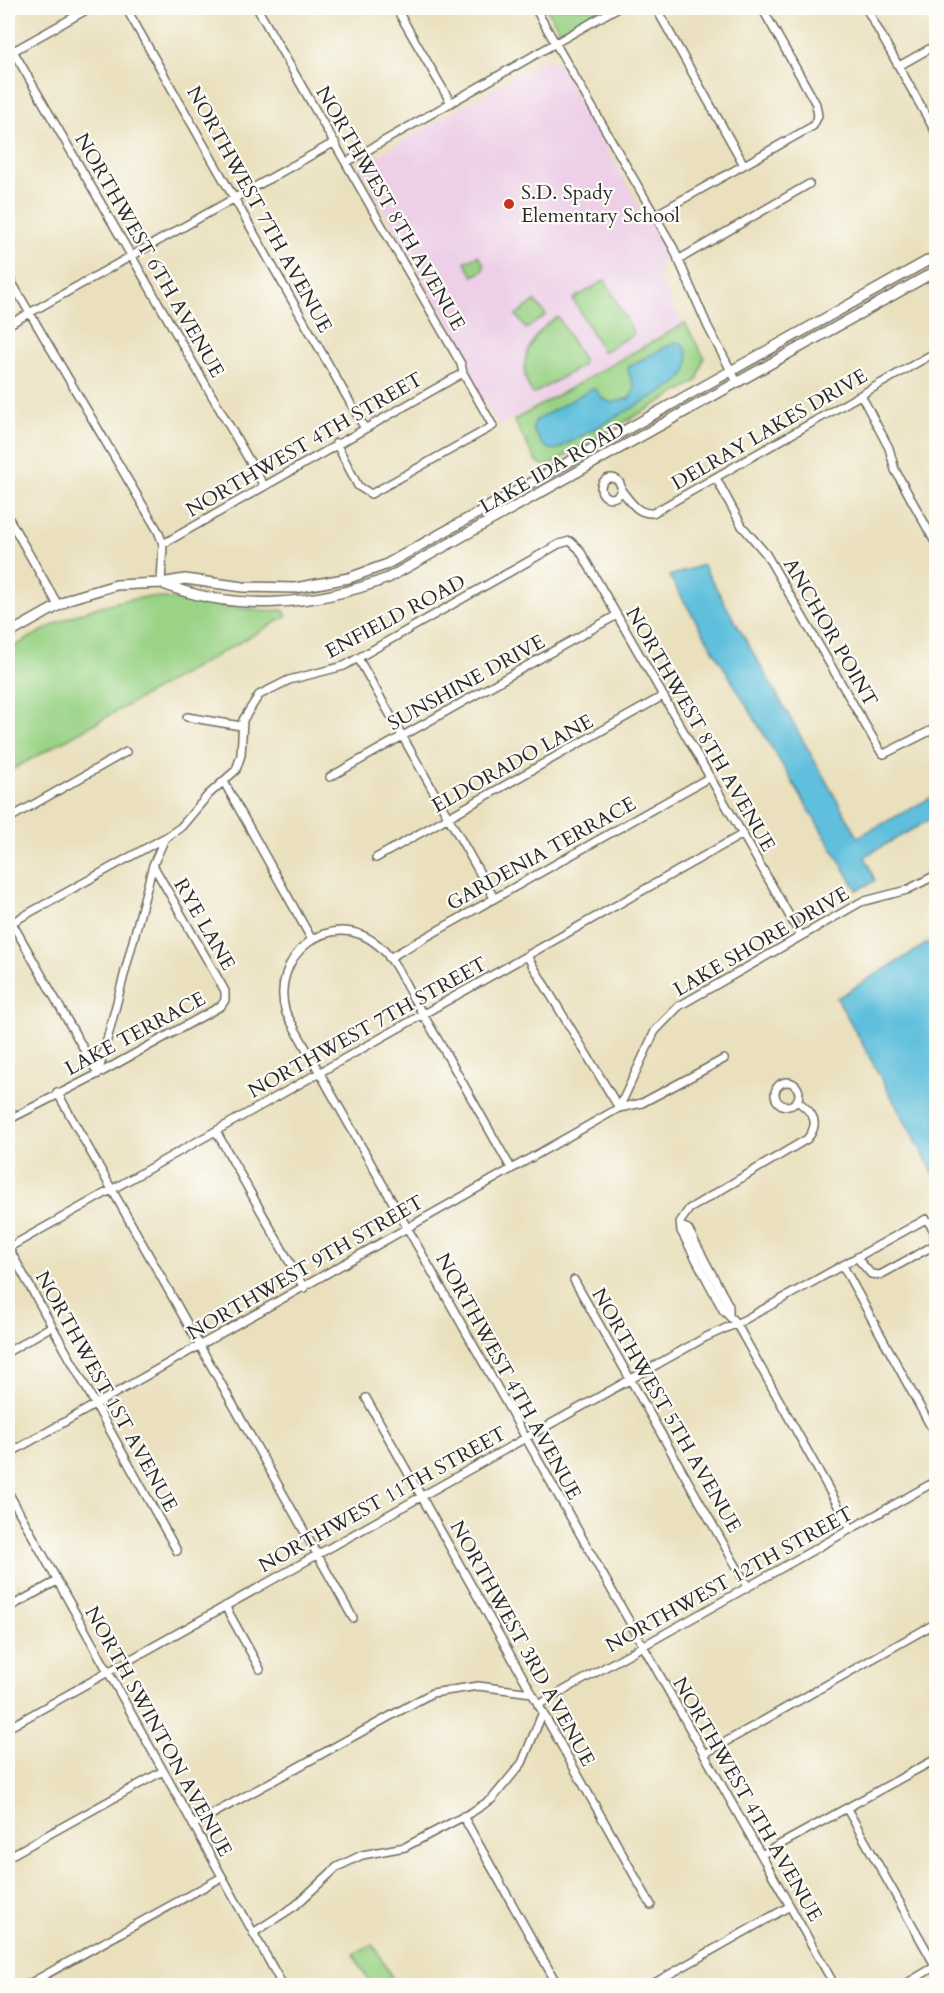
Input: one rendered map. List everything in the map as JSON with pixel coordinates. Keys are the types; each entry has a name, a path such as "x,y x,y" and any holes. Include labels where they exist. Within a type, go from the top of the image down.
{"street":[{"path":"10,52 90,8"},
{"name":"NORTHWEST 7TH AVENUE","path":"126,8 364,427"},
{"name":"NORTHWEST 8TH AVENUE","path":"257,8 347,162 461,364 463,373 493,426 371,495 358,486 336,443"},
{"path":"396,8 451,103"},
{"path":"535,8 654,215 737,382"},
{"path":"347,162 617,8"},
{"path":"656,8 744,165"},
{"path":"654,215 813,126 818,116 816,104 762,8"},
{"path":"867,8 936,133"},
{"name":"NORTHWEST 6TH AVENUE","path":"8,42 10,52 264,486"},
{"path":"899,66 936,45"},
{"path":"8,325 335,142"},
{"path":"678,260 809,184"},
{"name":"LAKE IDA ROAD","path":"8,634 58,605 105,587 185,579 243,587 295,588 349,578 404,555 936,256"},
{"name":"LAKE IDA ROAD","path":"161,583 183,592 277,603 317,599 353,591 411,567 936,271"},
{"path":"8,276 152,521 163,544 161,583"},
{"name":"DELRAY LAKES DRIVE","path":"621,490 644,514 653,513 936,352"},
{"name":"NORTHWEST 4TH STREET","path":"163,544 364,427 463,373"},
{"path":"861,396 889,448 895,470 936,544"},
{"name":"ANCHOR POINT","path":"716,478 742,526 766,554 881,752 884,754 892,752 936,728"},
{"path":"528,501 538,479"},
{"path":"8,518 58,605"},
{"name":"NORTHWEST 8TH AVENUE","path":"570,541 579,549 801,936"},
{"name":"ENFIELD ROAD","path":"98,1074 153,865 165,838 181,827 208,795 236,770 240,760 242,726 247,709 263,691 289,680 331,671 358,658 559,544 570,541"},
{"path":"404,555 411,567"},
{"name":"SUNSHINE DRIVE","path":"330,777 617,615"},
{"path":"358,658 494,898"},
{"name":"ELDORADO LANE","path":"376,858 663,696"},
{"path":"187,717 242,726"},
{"path":"8,819 126,752"},
{"name":"GARDENIA TERRACE","path":"389,958 710,777"},
{"path":"224,782 312,940 336,932 356,933 378,945 389,958 511,1168"},
{"name":"NORTHWEST 7TH STREET","path":"8,1248 742,834"},
{"path":"98,1074 9,920 165,838"},
{"name":"RYE LANE","path":"153,865 225,991 225,1000"},
{"name":"LAKE SHORE DRIVE","path":"619,1108 655,1031 679,1006 861,902 907,890 936,875"},
{"name":"NORTHWEST 4TH AVENUE","path":"312,940 298,951 289,964 283,981 282,994 286,1013 835,1986"},
{"path":"527,956 619,1108"},
{"name":"LAKE TERRACE","path":"8,1120 57,1092 98,1074 221,1006 225,1000"},
{"name":"NORTHWEST 9TH STREET","path":"8,1454 619,1108 642,1103 723,1059"},
{"path":"57,1092 353,1618"},
{"path":"797,1101 810,1110 815,1121 815,1130 807,1139 689,1209 680,1222 681,1232 718,1300 736,1323 851,1529"},
{"path":"216,1131 304,1288"},
{"name":"NORTHWEST 11TH STREET","path":"8,1728 630,1379 843,1266 857,1257 926,1219 936,1236 935,1243 926,1250 880,1275 871,1274 857,1257"},
{"name":"NORTHWEST 1ST AVENUE","path":"8,1248 177,1551"},
{"path":"843,1266 936,1436"},
{"name":"NORTHWEST 5TH AVENUE","path":"574,1280 748,1587"},
{"path":"8,1352 52,1326"},
{"name":"NORTHWEST 3RD AVENUE","path":"366,1398 651,1905"},
{"name":"NORTHWEST 12TH STREET","path":"538,1705 936,1481"},
{"name":"NORTH SWINTON AVENUE","path":"8,1492 283,1986"},
{"path":"8,1608 57,1581"},
{"path":"225,1606 260,1669"},
{"path":"704,1754 936,1623"},
{"path":"193,1825 432,1693 478,1686 532,1693"},
{"path":"253,1933 295,1906 337,1866 362,1855 405,1847 492,1798 512,1778 527,1752 543,1712"},
{"path":"761,1855 934,1761 936,1772"},
{"path":"8,1857 163,1771"},
{"path":"847,1809 936,1967 902,1986"},
{"path":"463,1816 558,1986"},
{"path":"25,1986 222,1877"},
{"path":"649,1986 790,1906"}],"shaded area":[{"name":"S.D. Spady Elementary School","path":"545,59 558,63 660,242 665,254 657,277 683,323 500,426 472,381 469,361 359,166"}],"green space":[{"path":"546,8 602,8 560,31"},
{"path":"478,255 484,265 483,271 473,276 465,262"},
{"path":"605,280 634,334 603,352 573,299"},
{"path":"535,301 546,315 526,329 516,315"},
{"path":"558,317 583,360 582,366 533,394 527,383 525,372 528,351 540,331"},
{"path":"685,323 704,357 697,381 546,467 536,461 514,420"},
{"path":"148,597 249,609 283,610 287,616 8,772 8,650 75,615 108,604"},
{"path":"373,1944 394,1981 386,1985 371,1985 353,1954"}],"water":[{"path":"676,342 683,344 686,350 688,366 676,384 558,449 549,449 540,441 533,429 535,421 591,389 595,389 602,398 611,403 630,398 635,388 628,371 629,366"},
{"path":"703,565 858,837 936,795 936,816 865,856 875,881 857,890 669,576"},
{"path":"936,938 936,1178 837,998"}],"place":[{"name":"S.D. Spady Elementary School","path":"509,204"}]}
